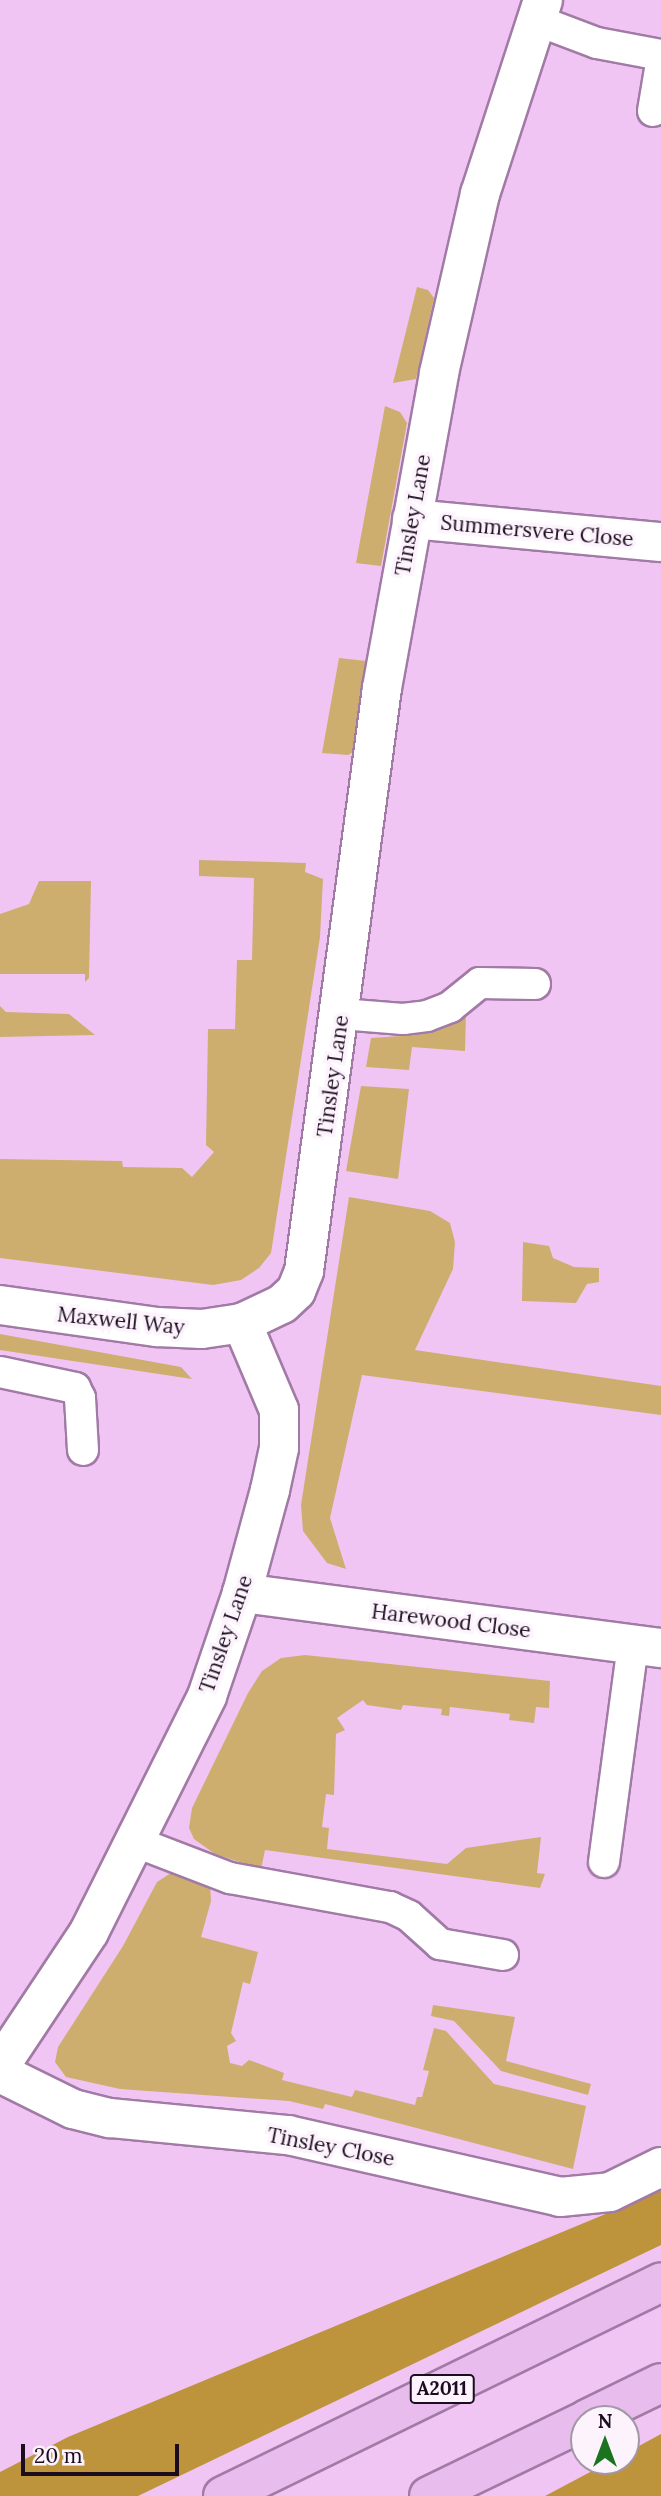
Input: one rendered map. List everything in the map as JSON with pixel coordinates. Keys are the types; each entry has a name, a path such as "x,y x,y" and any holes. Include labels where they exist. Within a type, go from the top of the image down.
{"main road":[{"name":"A2011","path":"223,2496 661,2283"},
{"path":"616,2405 661,2383"},
{"path":"429,2496 570,2428"}],"street":[{"name":"Tinsley Lane","path":"0,2066 69,1968 136,1842 207,1696 242,1593 280,1435 276,1399 242,1323 282,1304 301,1282 341,1014 382,688 439,373 480,194 540,10"},
{"name":"Summersvere Close","path":"412,519 661,542"},
{"name":"Maxwell Way","path":"0,1306 157,1327 209,1329 242,1323"},
{"name":"Harewood Close","path":"242,1593 647,1646"},
{"name":"Tinsley Close","path":"0,2073 73,2109 110,2118 288,2135 560,2197 610,2192 661,2167"}],"lane":[{"path":"540,10 597,43 661,55"},
{"path":"653,111 661,63"},
{"path":"341,1014 403,1019 426,1016 450,1007 480,983 535,984"},
{"path":"0,1371 75,1388 80,1398 83,1450"},
{"path":"604,1862 647,1646"},
{"path":"136,1842 230,1878 390,1907 410,1916 440,1944 503,1955"}],"shaded area":[{"path":"417,287 428,290 434,298 416,379 393,383"},
{"path":"385,406 400,412 407,423 381,566 356,563"},
{"path":"339,658 366,661 355,751 348,755 322,753"},
{"path":"199,860 306,863 305,872 323,879 320,937 271,1253 259,1268 241,1280 213,1285 0,1258 0,1159 122,1161 123,1167 182,1168 192,1177 214,1152 206,1145 208,1029 235,1029 237,960 252,960 254,878 199,876"},
{"path":"39,881 91,881 89,978 85,982 85,974 0,974 0,914 29,904"},
{"path":"0,1006 6,1012 69,1014 95,1035 0,1037"},
{"path":"466,1014 465,1051 412,1047 409,1070 366,1067 371,1038 416,1035"},
{"path":"361,1086 409,1089 398,1179 346,1171"},
{"path":"349,1197 430,1211 450,1223 455,1242 453,1269 415,1350 661,1386 661,1415 362,1375 330,1518 346,1569 327,1563 303,1531 301,1505"},
{"path":"523,1242 549,1246 553,1258 574,1267 599,1268 599,1282 587,1284 576,1303 522,1301"},
{"path":"0,1334 181,1367 192,1379 0,1350"},
{"path":"305,1655 550,1681 549,1708 536,1707 534,1723 509,1720 510,1714 450,1707 449,1716 441,1715 442,1709 403,1705 401,1710 367,1705 363,1700 337,1718 345,1730 336,1734 334,1795 326,1794 322,1827 329,1828 327,1849 447,1864 466,1848 541,1837 537,1873 545,1874 540,1888 265,1850 261,1869 215,1854 194,1839 189,1828 192,1808 248,1693 262,1671 281,1658"},
{"path":"174,1871 210,1884 211,1901 201,1937 258,1952 250,1984 243,1982 231,2033 236,2041 227,2046 230,2063 242,2066 249,2060 284,2073 282,2080 352,2097 355,2090 415,2105 417,2097 422,2097 429,2071 423,2070 434,2028 446,2031 494,2084 586,2106 573,2169 325,2104 323,2109 289,2101 120,2089 66,2077 55,2062 58,2047 123,1946 157,1882"},
{"path":"433,2005 515,2017 506,2061 591,2084 588,2095 501,2071 454,2021 431,2016"},
{"path":"661,2191 661,2245 138,2496 0,2496 0,2472 68,2437"},
{"path":"661,2434 661,2496 545,2496 585,2475 640,2475 640,2445"}]}
